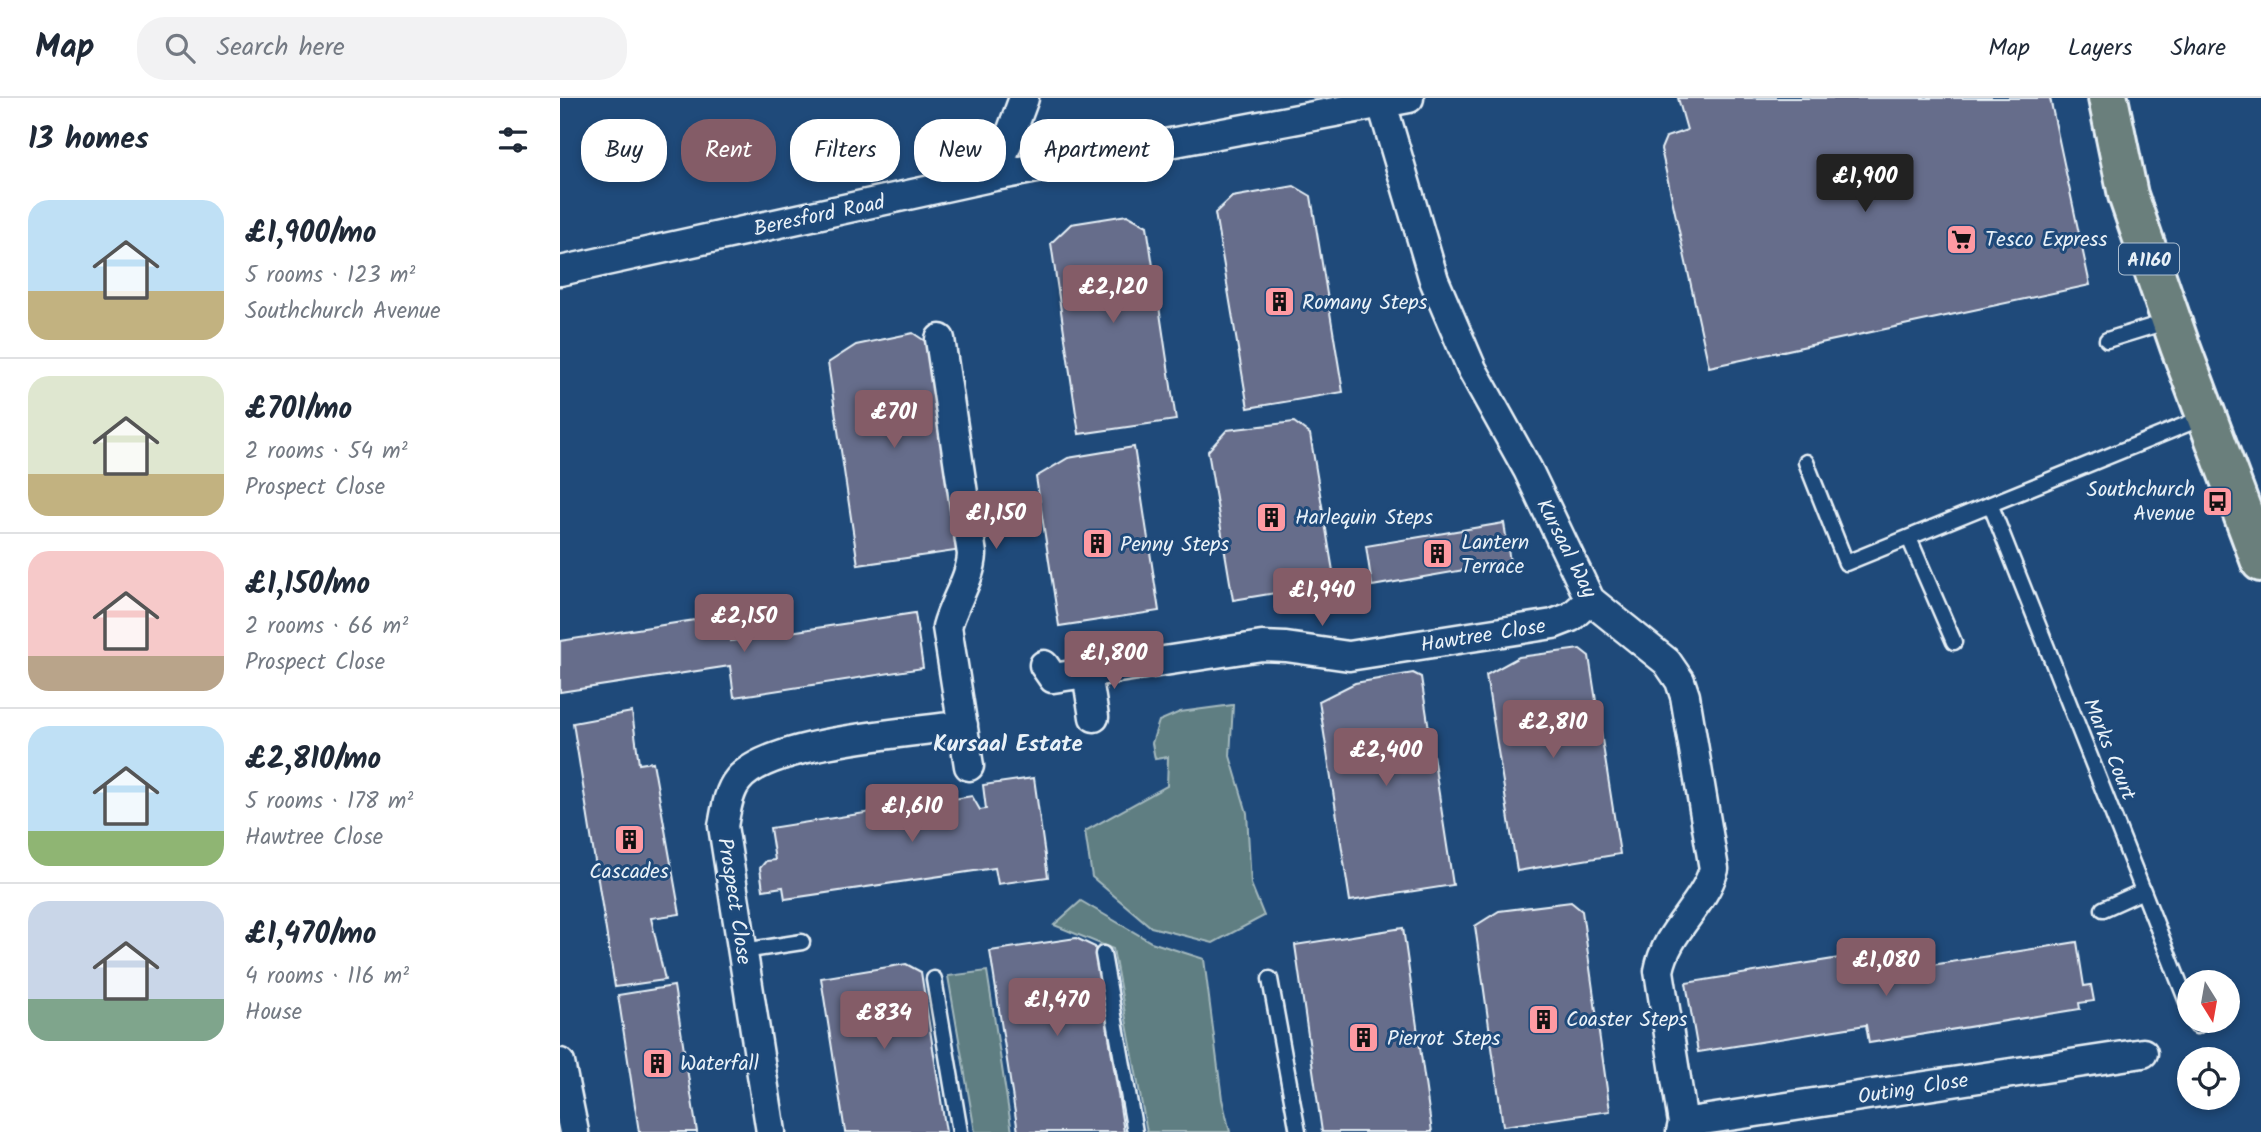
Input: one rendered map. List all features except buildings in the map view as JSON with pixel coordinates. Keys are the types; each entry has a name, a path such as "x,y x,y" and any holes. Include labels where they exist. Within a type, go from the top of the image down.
{"main road":[{"name":"A1160","path":"2108,98 2128,195 2170,320 2261,562"},
{"name":"A1160","path":"2208,416 2261,518"}],"street":[{"path":"1006,146 1024,98"},
{"name":"Beresford Road","path":"1006,174 1396,101"},
{"name":"Kursaal Way","path":"1396,101 1434,280 1472,369 1528,470 1590,600 1667,662 1680,681 1685,696 1706,781 1717,850 1714,869 1699,912 1662,955 1659,971 1682,1127"},
{"name":"Beresford Road","path":"560,271 968,182"},
{"path":"940,339 972,554 971,567 951,609 947,627 969,766"},
{"name":"Hawtree Close","path":"1044,665 1053,678 1262,646 1349,656 1553,624 1571,617 1590,600"},
{"path":"1087,673 1094,717"},
{"name":"Prospect Close","path":"771,1132 723,825 725,809 736,781 756,763 796,750 963,725"},
{"name":"Outing Close","path":"1682,1127 2144,1053"},
{"path":"560,1063 574,1132"}],"lane":[{"path":"2107,340 2170,320"},
{"path":"1806,462 1846,563 2208,416"},
{"name":"Marks Court","path":"1991,506 2177,977"},
{"path":"1909,538 1954,642"},
{"path":"2103,909 2143,891"},
{"path":"743,951 802,942"},
{"path":"1103,954 1135,1132"},
{"path":"934,979 960,1132"},
{"path":"1270,979 1298,1132"}],"green space":[{"path":"1233,705 1230,756 1247,813 1251,884 1264,916 1213,943 1151,927 1092,877 1085,831 1167,786 1168,757 1155,759 1152,743 1159,721 1180,712"},
{"path":"1081,901 1151,942 1204,959 1222,1099 1230,1132 1147,1132 1113,949 1054,925"},
{"path":"987,971 1012,1132 975,1132 948,976"}],"place":[{"name":"Tesco Express","path":"1962,239"},
{"name":"Romany Steps","path":"1279,302"},
{"name":"Southchurch Avenue","path":"2218,501"},
{"name":"Harlequin Steps","path":"1272,517"},
{"name":"Penny Steps","path":"1097,544"},
{"name":"Lantern Terrace","path":"1438,554"},
{"name":"Cascades","path":"629,839"},
{"name":"Coaster Steps","path":"1543,1019"},
{"name":"Pierrot Steps","path":"1364,1038"},
{"name":"Waterfall","path":"657,1063"}],"district":[{"name":"Kursaal Estate","path":"1008,743"}]}
